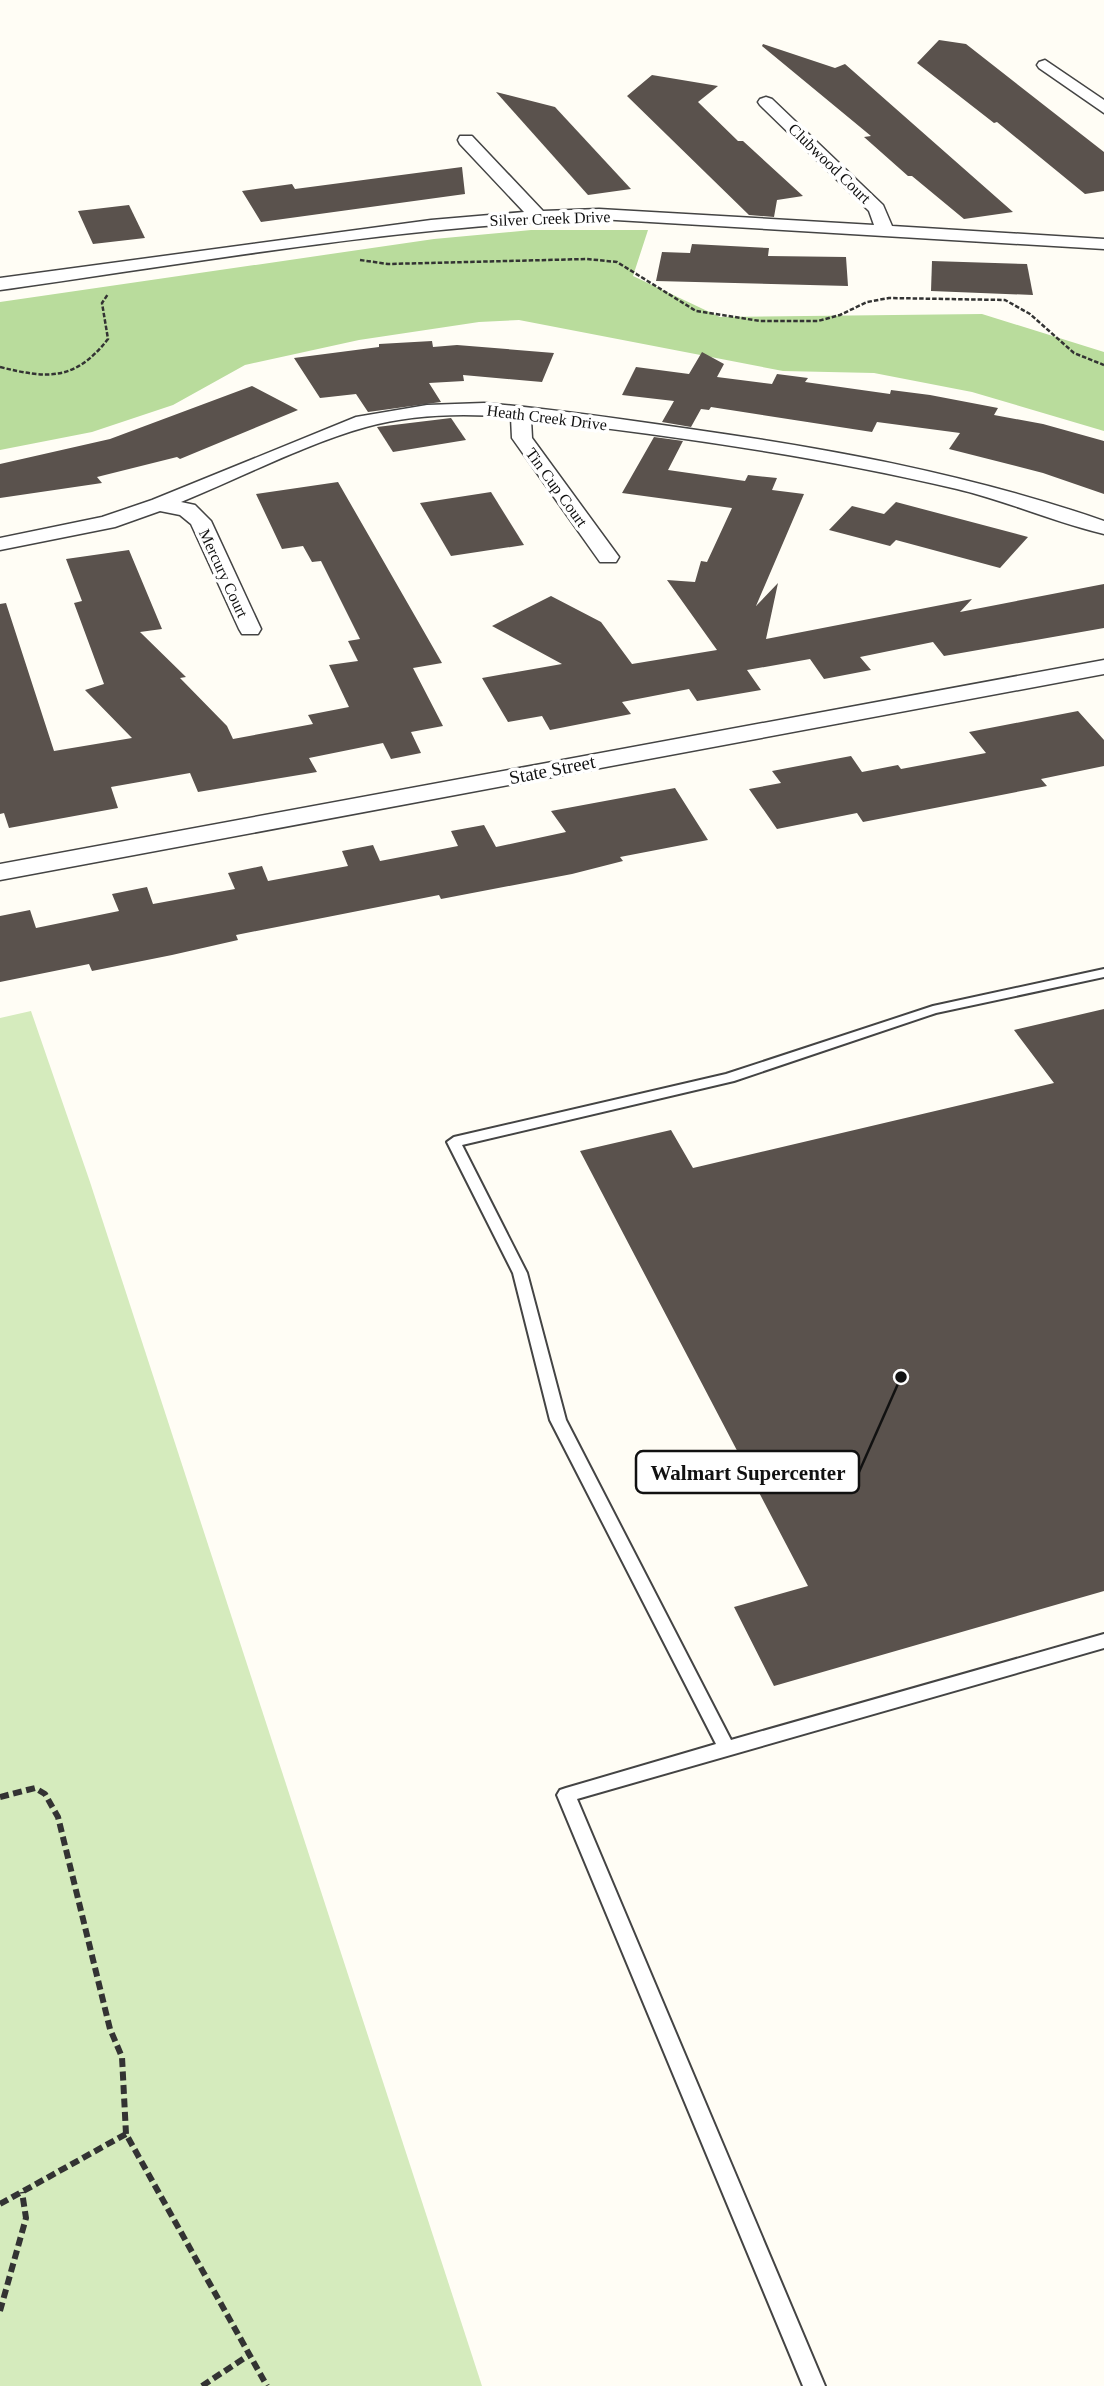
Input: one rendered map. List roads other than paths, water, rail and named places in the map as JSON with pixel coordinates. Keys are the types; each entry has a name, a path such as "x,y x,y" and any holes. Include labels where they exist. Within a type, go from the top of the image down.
{"street":[{"path":"1045,65 1104,108"},
{"name":"Clubwood Court","path":"766,102 877,209 884,230"},
{"path":"466,140 538,216"},
{"name":"Silver Creek Drive","path":"0,284 431,225 538,216 600,214 1104,244"},
{"name":"Heath Creek Drive","path":"0,544 107,522 159,505 363,421 427,411 484,409 879,463 1055,509 1104,528"},
{"name":"Tin Cup Court","path":"521,412 522,438 608,557"},
{"name":"Mercury Court","path":"159,505 187,510 200,521 250,629"},
{"name":"State Street","path":"0,872 1104,667"}],"lane":[{"path":"727,1748 558,1420 520,1273 454,1142 729,1078 933,1010 1104,973"},
{"path":"814,2386 566,1796 1104,1641"}],"place":[{"name":"Walmart Supercenter","path":"901,1377"}]}
